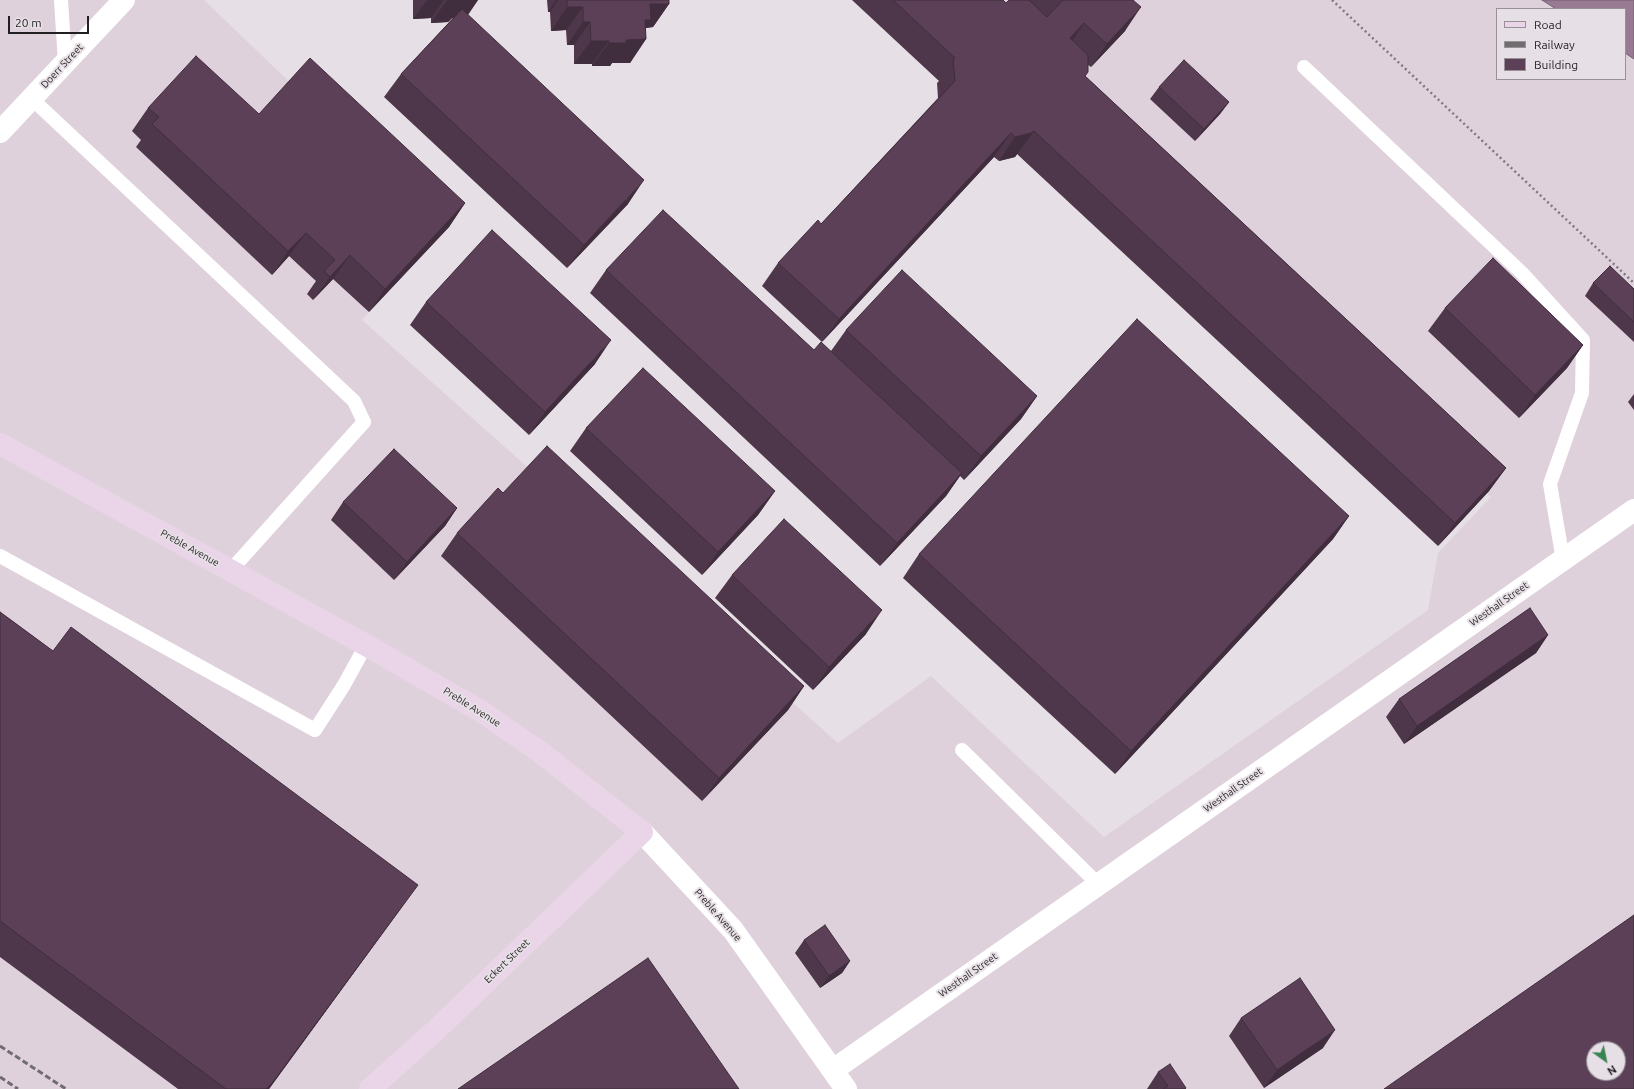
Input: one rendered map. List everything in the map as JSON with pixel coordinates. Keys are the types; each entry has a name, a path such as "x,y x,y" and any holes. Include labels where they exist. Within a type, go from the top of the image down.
{"street":[{"name":"Doerr Street","path":"0,132 124,0"},
{"name":"Preble Avenue","path":"2,448 231,570 366,645 488,716 540,752 642,832 733,930 846,1089"},
{"name":"Westhall Street","path":"833,1070 1634,510"},
{"name":"Eckert Street","path":"370,1089 436,1030 642,832"}],"lane":[{"path":"61,0 65,63"},
{"path":"1304,67 1522,273 1583,340 1582,393 1550,484 1562,560"},
{"path":"31,98 354,401 364,422 231,570"},
{"path":"0,556 315,730 344,685 366,645"},
{"path":"962,750 1098,884"}],"path":[{"path":"1332,0 1634,283"}],"shaded area":[{"path":"0,0 204,0 443,229 362,320 838,743 931,676 1104,837 1428,610 1438,553 1491,497 1068,100 983,0 1542,0 1554,8 1496,8 1496,80 1626,80 1626,54 1634,59 1634,1089 0,1089"},
{"path":"1542,0 1634,0 1634,59 1626,54 1626,8 1554,8"}],"building":[{"path":"567,0 669,0 669,4 650,4 651,20 645,20 646,39 626,40 626,43 609,43 609,41 591,41 590,22 583,22 583,7 567,7"},
{"path":"893,0 1003,0 1006,3 1009,0 1029,0 1047,17 1063,0 1133,0 1141,7 1107,44 1084,23 1070,38 1088,55 1088,72 1085,76 1506,468 1455,523 1034,131 1015,137 1011,133 839,319 778,263 818,220 821,224 955,81 953,59 955,58"},
{"path":"462,9 644,180 584,245 401,74"},
{"path":"196,56 259,114 310,58 465,203 385,289 350,255 330,277 324,271 335,260 306,233 288,251 152,124 159,117 148,108"},
{"path":"1184,60 1229,102 1204,129 1159,87"},
{"path":"663,210 814,350 821,342 962,473 897,543 606,270"},
{"path":"492,230 611,340 545,412 426,302"},
{"path":"1493,258 1583,345 1535,395 1445,308"},
{"path":"1610,266 1634,289 1634,322 1593,283"},
{"path":"902,270 1037,396 981,456 846,330"},
{"path":"1137,319 1349,516 1131,751 919,554"},
{"path":"643,368 775,491 718,552 586,428"},
{"path":"547,446 804,686 719,778 457,533 498,488 503,493"},
{"path":"394,449 457,508 407,562 343,502"},
{"path":"784,519 882,610 829,667 732,575"},
{"path":"1530,608 1548,635 1417,726 1399,699"},
{"path":"0,612 53,651 71,627 418,885 273,1082 266,1089 226,1089 0,921"},
{"path":"1634,915 1634,1089 1384,1089"},
{"path":"825,925 850,961 829,976 804,940"},
{"path":"648,958 739,1089 458,1089"},
{"path":"1300,978 1335,1030 1277,1070 1241,1018"},
{"path":"1170,1064 1186,1088 1185,1089 1163,1089 1168,1086 1158,1072"}],"railway":[{"path":"0,1046 66,1089"},
{"path":"0,1077 18,1089"}]}
